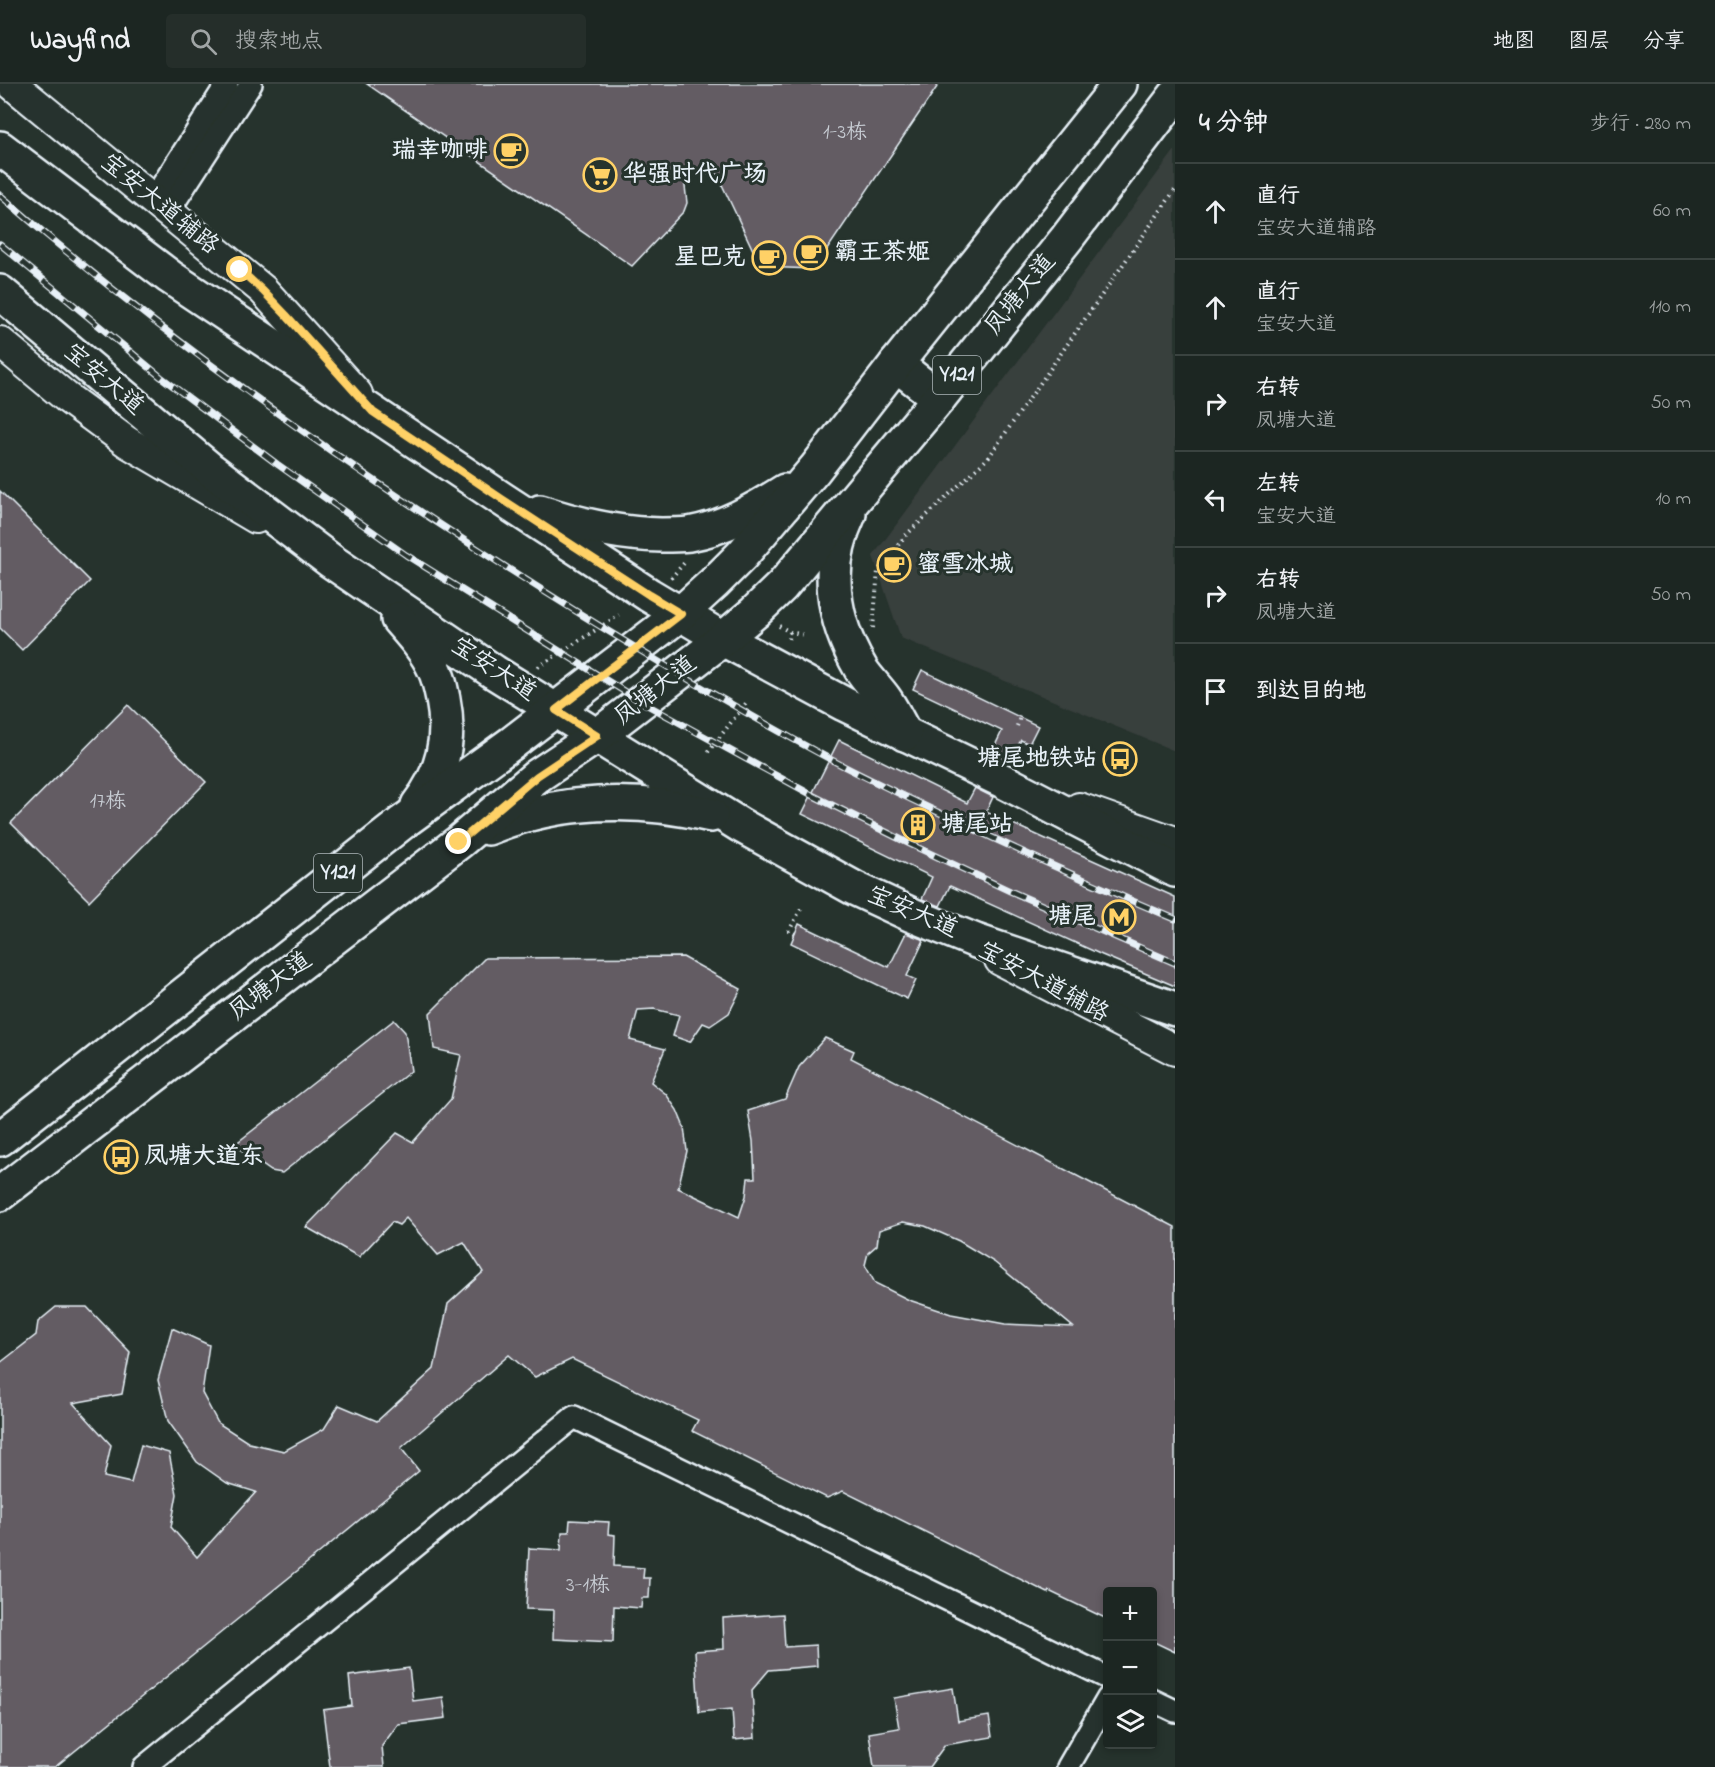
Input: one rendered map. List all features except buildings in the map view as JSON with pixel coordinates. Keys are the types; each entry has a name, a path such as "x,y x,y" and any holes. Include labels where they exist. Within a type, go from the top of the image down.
{"main road":[{"name":"宝安大道辅路","path":"12,84 240,270 263,291 373,412"},
{"name":"凤塘大道","path":"0,1138 403,822 556,710 681,614 742,555 815,469 1120,84"},
{"name":"凤塘大道","path":"0,1194 459,842 537,776 597,736 755,612 782,585 939,398 1067,238 1175,96"},
{"path":"0,148 170,277 649,595 723,639 833,699 1002,781 1175,870"},
{"name":"宝安大道","path":"0,292 211,470 330,561 494,672 740,825 854,888 912,915 976,941 1175,1009"},
{"path":"0,342 66,397 127,442 330,561"},
{"path":"896,364 939,398"},
{"path":"502,499 553,516 608,530 640,534 688,534 726,523 761,506 815,469"},
{"path":"857,496 844,523 837,550 834,577 836,609 846,642 862,672 885,698 904,734"},
{"path":"376,592 417,640 434,667 446,711 447,739 443,760 429,789 403,822"},
{"path":"1002,781 1175,842"},
{"path":"459,842 510,819 535,812 586,805 666,806 712,815 740,825"},
{"name":"宝安大道辅路","path":"912,915 1175,1050"}],"street":[{"path":"160,206 227,84"},
{"path":"160,206 251,84"},
{"path":"144,1767 574,1417 1103,1676"},
{"path":"1157,1702 1175,1711"},
{"path":"1068,1767 1103,1705"}],"path":[{"path":"872,634 878,571 906,535 988,458 1175,190"},
{"path":"664,585 686,562 678,557"},
{"path":"538,667 619,615"},
{"path":"778,625 790,632 804,635"},
{"path":"789,639 790,632"},
{"path":"708,752 747,702"},
{"path":"1017,726 1020,717"},
{"path":"795,934 789,931 801,909"}],"shaded area":[{"path":"1175,150 1175,751 901,638 873,556"}],"railway":[{"path":"0,195 115,291 234,382 418,510 609,632 739,709 862,776 1017,849 1175,919"},
{"path":"0,244 161,377 277,464 406,555 638,700 812,795 910,844 1010,891 1175,963"}],"place":[{"name":"瑞幸咖啡","path":"511,151"},
{"name":"华强时代广场","path":"600,175"},
{"name":"霸王茶姬","path":"811,253"},
{"name":"星巴克","path":"769,258"},
{"name":"蜜雪冰城","path":"894,565"},
{"name":"塘尾地铁站","path":"1120,759"},
{"name":"塘尾站","path":"918,825"},
{"name":"塘尾","path":"1119,917"},
{"name":"凤塘大道东","path":"121,1157"}],"route":[{"path":"240,270 286,315 373,412 502,499 681,614 556,710 597,736 537,776 459,842"}]}
